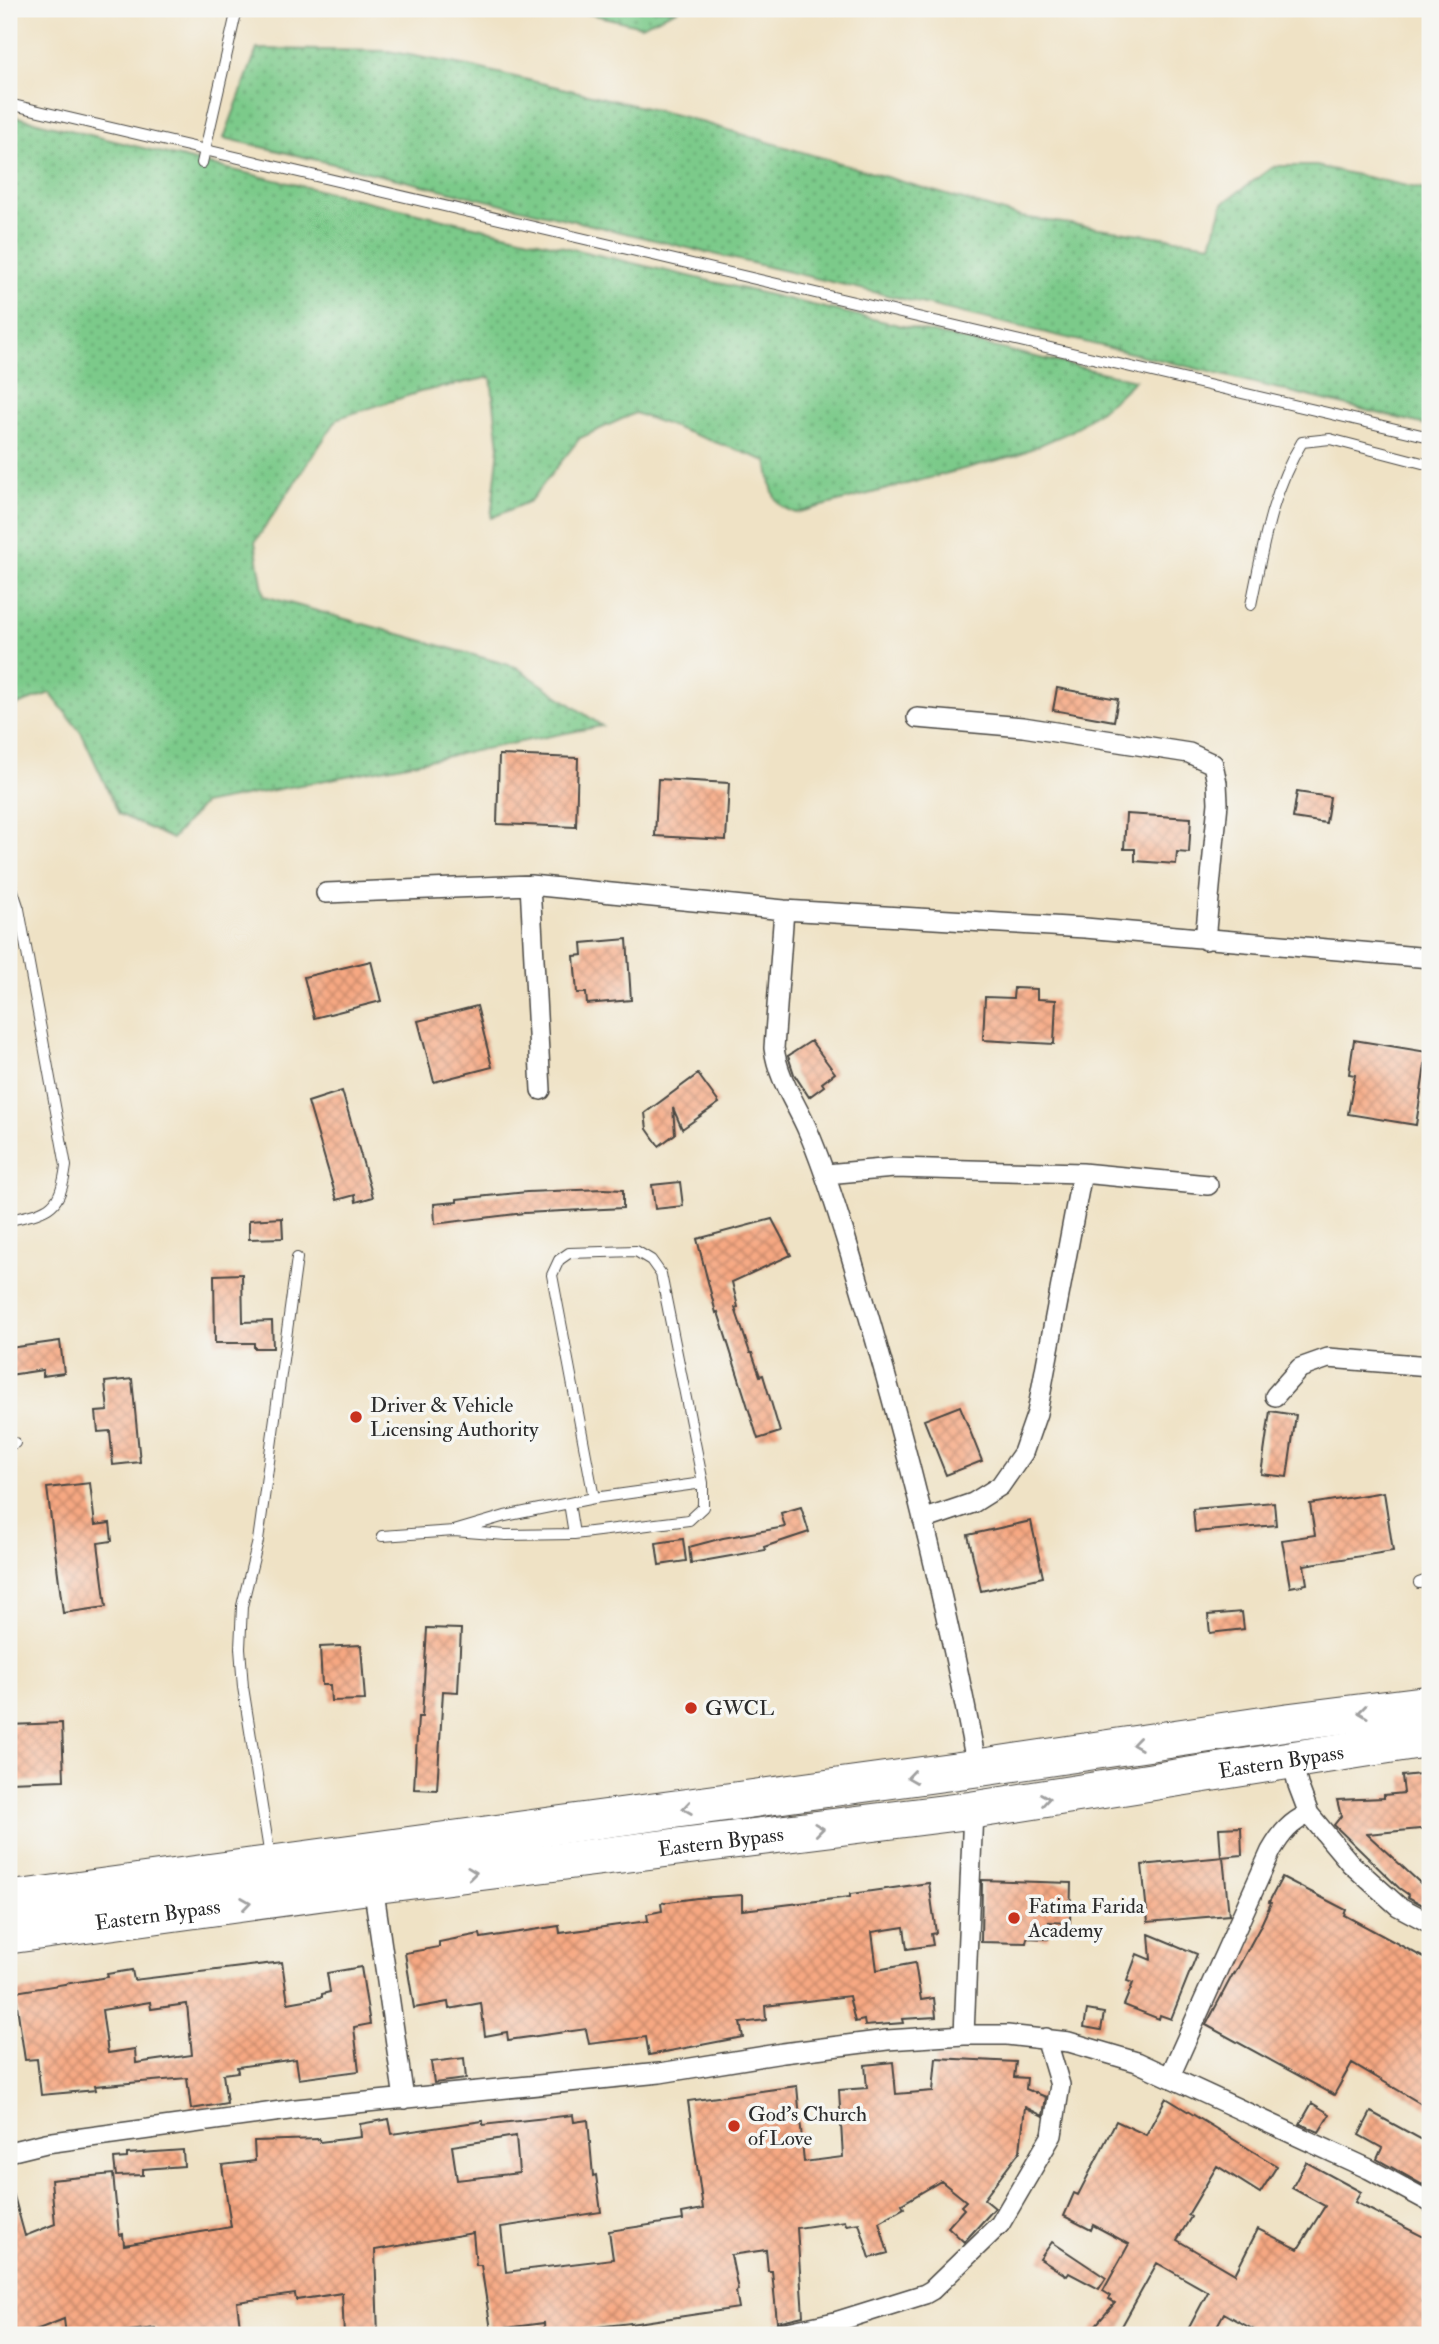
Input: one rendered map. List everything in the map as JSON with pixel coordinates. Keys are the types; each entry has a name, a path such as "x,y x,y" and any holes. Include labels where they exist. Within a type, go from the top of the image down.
{"highway":[{"name":"Eastern Bypass","path":"9,1900 977,1768 1430,1703"},
{"name":"Eastern Bypass","path":"9,1935 373,1885 973,1810 1430,1738"}],"street":[{"path":"917,718 1037,729 1189,753 1213,764 1218,803 1205,940"},
{"path":"326,893 530,885 784,910 1085,928 1430,958"},
{"path":"530,885 541,1090"},
{"path":"784,910 774,1048 776,1067 826,1174 897,1416 957,1658 977,1768"},
{"path":"826,1174 894,1168 1082,1173 1208,1185"},
{"path":"923,1520 973,1503 1000,1486 1023,1453 1037,1413 1082,1173"},
{"path":"1275,1396 1300,1368 1328,1358 1430,1366"},
{"path":"1292,1759 1309,1814 1350,1863 1398,1906 1430,1923"},
{"path":"964,2035 973,1810"},
{"path":"1170,2076 1271,1851 1282,1832 1296,1820 1309,1814"},
{"path":"373,1885 404,2099"},
{"path":"9,2152 46,2143 296,2109 660,2073 887,2040 1007,2035 1069,2042 1138,2062 1370,2169 1430,2202"},
{"path":"774,2335 835,2322 925,2294 1000,2224 1052,2135 1060,2085 1046,2038"}],"lane":[{"path":"202,163 237,9"},
{"path":"9,104 1430,437"},
{"path":"1251,605 1273,502 1290,462 1302,442 1330,439 1430,465"},
{"path":"9,879 19,909 66,1166 63,1190 46,1212 9,1220"},
{"path":"382,1535 454,1531 506,1535 574,1534 689,1520 703,1507 703,1483 661,1274 652,1260 636,1251 569,1253 559,1260 552,1275 594,1498"},
{"path":"271,1865 243,1687 240,1648 242,1606 258,1541 297,1258"},
{"path":"454,1531 505,1516 594,1498 703,1483"},
{"path":"569,1503 574,1534"},
{"path":"1419,1583 1430,1578"}],"green space":[{"path":"569,9 679,9 641,26"},
{"path":"257,49 388,51 473,67 684,117 1021,217 1211,244 1223,203 1274,166 1316,166 1430,191 1430,426 224,138"},
{"path":"9,115 216,166 1135,380 1072,431 1017,455 796,513 787,510 776,500 767,461 635,413 580,438 530,501 491,518 499,447 491,377 420,392 338,418 255,542 264,596 516,667 602,726 203,804 172,839 119,814 82,734 50,693 9,708"}],"building":[{"path":"1057,688 1118,699 1114,721 1053,710"},
{"path":"499,755 578,758 576,827 497,824"},
{"path":"658,779 729,783 726,840 655,836"},
{"path":"1297,792 1330,797 1326,823 1293,818"},
{"path":"1126,814 1191,818 1189,853 1177,852 1176,864 1135,861 1135,849 1124,849"},
{"path":"627,939 631,1000 587,1004 586,993 577,993 574,956 583,955 582,943"},
{"path":"371,961 381,1001 314,1018 304,977"},
{"path":"1014,988 1037,989 1037,999 1056,1000 1054,1044 983,1040 985,997 1013,998"},
{"path":"477,1006 492,1067 434,1082 418,1021"},
{"path":"1354,1040 1427,1052 1416,1125 1348,1114 1355,1075 1349,1074"},
{"path":"811,1041 835,1073 809,1097 794,1074 788,1056"},
{"path":"698,1074 719,1103 682,1129 673,1108 675,1134 659,1146 647,1129 645,1113"},
{"path":"342,1091 373,1197 356,1202 355,1195 337,1200 308,1102"},
{"path":"680,1182 683,1206 655,1209 652,1185"},
{"path":"623,1190 623,1208 524,1213 435,1224 434,1204 457,1202 457,1199 527,1192"},
{"path":"282,1218 283,1238 249,1239 249,1220"},
{"path":"772,1219 791,1255 732,1282 738,1307 735,1308 750,1353 760,1376 763,1375 780,1432 758,1439 718,1312 716,1313 697,1239"},
{"path":"242,1274 243,1322 272,1321 273,1348 254,1348 254,1343 215,1343 214,1275"},
{"path":"60,1341 64,1373 43,1376 43,1370 9,1375 9,1348"},
{"path":"132,1379 140,1462 113,1465 110,1431 98,1432 96,1412 108,1411 105,1382"},
{"path":"960,1406 982,1461 946,1475 924,1420"},
{"path":"1270,1411 1296,1415 1287,1477 1261,1474"},
{"path":"90,1483 95,1525 110,1523 112,1541 98,1543 106,1607 63,1613 47,1488"},
{"path":"1384,1492 1393,1551 1304,1565 1307,1584 1290,1587 1282,1540 1315,1535 1310,1504"},
{"path":"1274,1502 1276,1525 1195,1532 1193,1509"},
{"path":"801,1507 809,1532 764,1547 765,1550 691,1563 689,1547 785,1527 781,1513"},
{"path":"1031,1521 1043,1577 981,1591 968,1535"},
{"path":"683,1539 686,1561 659,1565 656,1543"},
{"path":"1242,1612 1244,1629 1210,1633 1208,1615"},
{"path":"427,1628 461,1629 458,1692 443,1691 437,1790 414,1789 418,1717 422,1717"},
{"path":"361,1645 365,1700 331,1701 330,1685 322,1685 320,1647"},
{"path":"62,1723 64,1780 9,1782 9,1725"},
{"path":"1430,1773 1430,1828 1367,1834 1430,1892 1430,1909 1408,1897 1409,1895 1334,1825 1341,1816 1337,1800 1384,1798 1384,1795 1404,1793 1402,1776"},
{"path":"1241,1827 1242,1855 1221,1857 1219,1828"},
{"path":"1223,1857 1229,1915 1148,1922 1142,1865"},
{"path":"1282,1877 1346,1910 1344,1915 1430,1961 1430,2109 1352,2063 1334,2095 1206,2025 1260,1927"},
{"path":"982,1880 1071,1883 1070,1923 1049,1922 1048,1939 1027,1938 1026,1943 981,1942"},
{"path":"929,1883 936,1933 931,1934 933,1945 907,1949 904,1927 872,1932 877,1970 915,1963 921,2000 934,1998 936,2017 902,2019 903,2023 865,2026 864,2020 855,2022 849,1996 765,2006 766,2020 740,2023 743,2037 649,2055 646,2037 589,2044 586,2029 508,2040 507,2032 485,2036 481,2003 449,2009 448,2002 414,2008 405,1953 439,1947 439,1942 480,1934 481,1938 559,1926 560,1933 648,1921 647,1914 662,1911 661,1903 697,1898 742,1895 742,1910 850,1897 850,1894"},
{"path":"1149,1934 1197,1954 1171,2019 1160,2015 1159,2019 1124,2005 1133,1983 1127,1981 1137,1954 1151,1960"},
{"path":"282,1962 288,2003 322,1997 322,1994 330,1992 327,1973 361,1967 370,2024 354,2027 359,2071 299,2079 296,2059 237,2067 238,2072 223,2074 227,2103 191,2109 187,2078 95,2086 96,2090 41,2095 37,2059 25,2060 15,1992 108,1977 107,1974 132,1970 134,1980","holes":["150,2002 151,2009 187,2004 192,2055 136,2063 135,2049 108,2053 102,2010"]},
{"path":"1087,2010 1104,2013 1101,2030 1084,2027"},
{"path":"464,2058 466,2079 434,2083 431,2062"},
{"path":"936,2058 1016,2062 1014,2077 1027,2078 1026,2089 1046,2097 1043,2116 1025,2107 1020,2151 984,2199 995,2208 964,2242 948,2227 964,2209 961,2206 966,2201 941,2181 902,2204 904,2208 879,2222 888,2253 870,2258 859,2223 846,2225 845,2221 797,2228 803,2316 777,2322 772,2271 768,2271 766,2250 731,2255 739,2308 545,2333 544,2323 491,2330 481,2265 476,2265 473,2233 375,2250 378,2335 344,2335 342,2293 296,2300 295,2294 237,2302 241,2335 156,2335 155,2328 66,2335 64,2319 23,2335 9,2335 9,2197 14,2196 25,2236 55,2224 51,2180 113,2174 119,2235 123,2234 124,2245 231,2227 222,2165 255,2161 254,2141 319,2139 320,2142 361,2137 360,2124 389,2119 392,2134 483,2121 483,2125 573,2115 574,2122 588,2120 593,2176 596,2175 601,2212 501,2227 506,2272 613,2259 609,2231 683,2220 682,2213 703,2209 688,2101 797,2086 804,2162 843,2157 839,2090 867,2088 865,2065 893,2062 896,2094 933,2091","holes":["516,2136 519,2173 457,2180 452,2146"]},
{"path":"1166,2098 1277,2166 1260,2193 1217,2166 1188,2215 1191,2217 1177,2240 1235,2274 1258,2229 1298,2249 1325,2206 1292,2188 1306,2162 1361,2192 1355,2202 1430,2240 1430,2286 1423,2301 1430,2305 1430,2335 1263,2335 1224,2313 1212,2335 1185,2335 1208,2292 1157,2263 1117,2335 1087,2335 1115,2303 1109,2299 1111,2296 1103,2291 1129,2244 1093,2225 1091,2230 1064,2216 1074,2193 1078,2195 1116,2121 1146,2135"},
{"path":"1312,2103 1330,2114 1319,2132 1300,2124"},
{"path":"1371,2112 1430,2144 1430,2171 1423,2185 1377,2159 1382,2148 1359,2135"},
{"path":"183,2150 184,2166 143,2169 143,2175 116,2176 114,2159 127,2158 127,2154"},
{"path":"1052,2242 1106,2278 1099,2289 1069,2273 1067,2276 1040,2259"}],"place":[{"name":"Driver & Vehicle Licensing Authority","path":"356,1417"},
{"name":"GWCL","path":"691,1708"},
{"name":"Fatima Farida Academy","path":"1014,1918"},
{"name":"God's Church of Love","path":"734,2126"}]}
